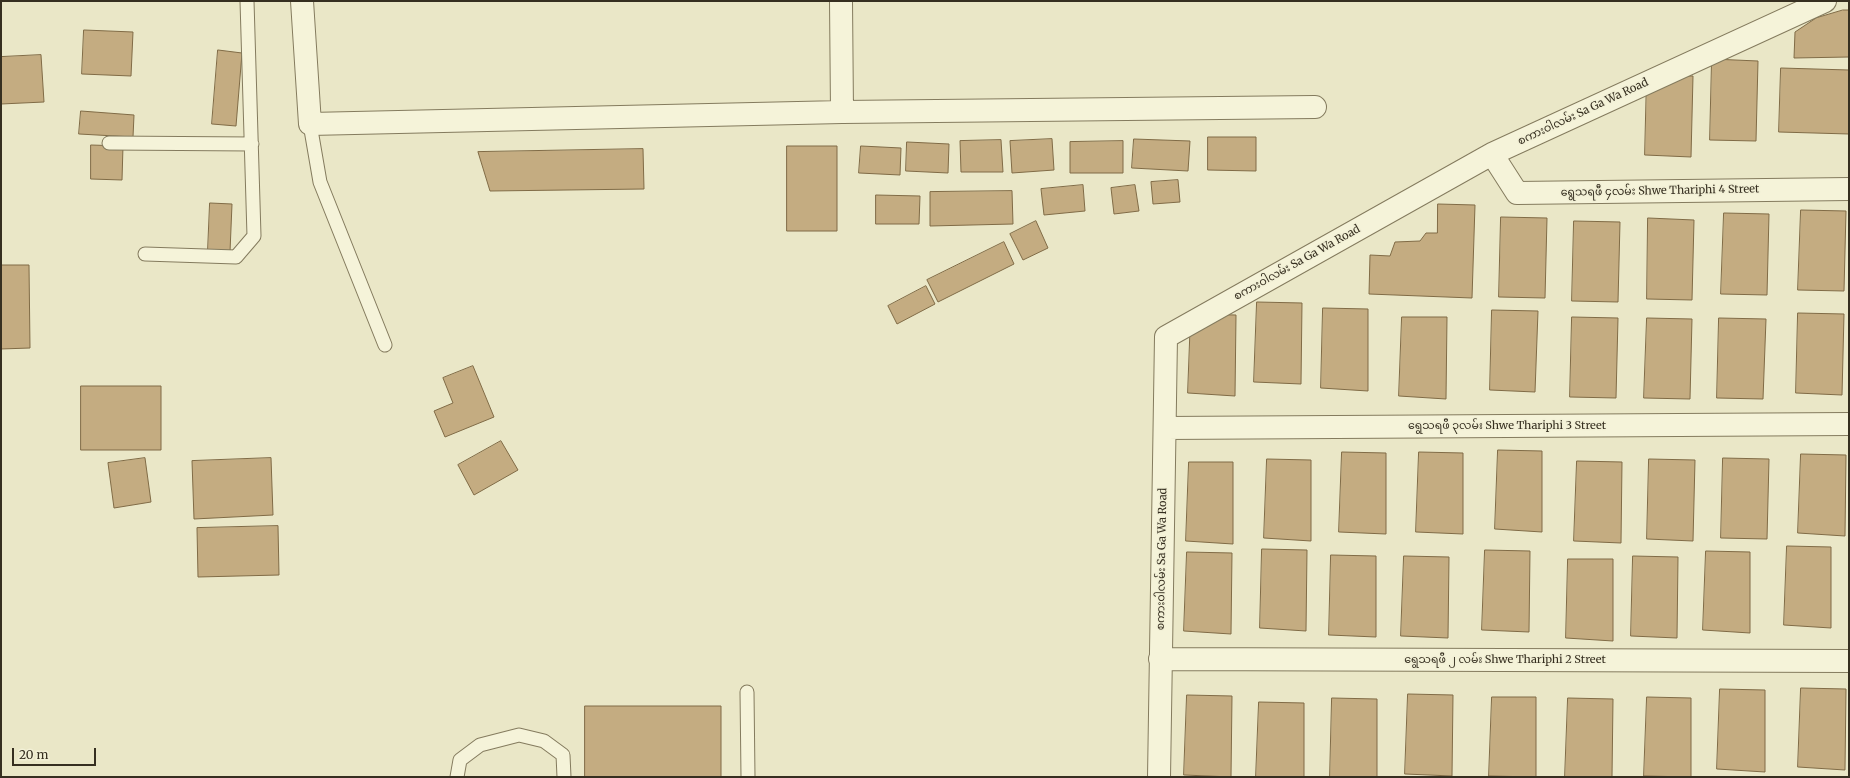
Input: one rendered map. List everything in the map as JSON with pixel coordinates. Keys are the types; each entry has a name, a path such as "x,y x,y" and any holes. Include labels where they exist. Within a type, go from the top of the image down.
{"street":[{"path":"302,1 310,124 842,112 1315,107"},
{"path":"841,1 842,112"},
{"name":"စကားဝါလမ်း Sa Ga Wa Road","path":"1158,777 1166,337 1492,154 1825,1"},
{"name":"ရွေသရဖီ ၄လမ်း Shwe Thariphi 4 Street","path":"1492,154 1517,193 1849,189"},
{"name":"ရွေသရဖီ ၃လမ်း Shwe Thariphi 3 Street","path":"1165,428 1849,424"},
{"name":"ရွေသရဖီ ၂ လမ်း Shwe Thariphi 2 Street","path":"1160,659 1849,661"}],"lane":[{"path":"145,254 236,257 254,236 247,1"},
{"path":"310,124 320,182 384,345"},
{"path":"109,143 252,144"},
{"path":"747,692 748,777"},
{"path":"457,777 460,760 480,745 519,735 544,741 563,755 564,777"}],"building":[{"path":"1843,10 1849,10 1849,57 1794,58 1795,32 1816,18"},
{"path":"84,30 133,32 131,76 82,74"},
{"path":"218,50 242,53 236,126 212,124"},
{"path":"41,55 44,102 1,104 1,57"},
{"path":"1712,59 1758,61 1756,141 1710,140"},
{"path":"1781,68 1849,70 1849,134 1779,132"},
{"path":"1647,75 1693,76 1691,157 1645,155"},
{"path":"81,111 134,115 133,137 79,134"},
{"path":"1208,137 1256,137 1256,171 1208,170"},
{"path":"1052,139 1054,170 1012,173 1010,141"},
{"path":"1134,139 1190,141 1188,171 1132,168"},
{"path":"1001,140 1003,172 961,172 960,141"},
{"path":"1123,141 1123,173 1070,173 1070,142"},
{"path":"907,142 949,144 948,173 906,171"},
{"path":"91,145 123,146 122,180 91,179"},
{"path":"787,146 837,146 837,231 787,231"},
{"path":"861,146 901,148 900,175 859,173"},
{"path":"643,149 644,189 490,191 478,152"},
{"path":"1178,180 1180,202 1153,204 1151,182"},
{"path":"1083,185 1085,211 1044,215 1041,189"},
{"path":"1135,185 1139,211 1114,214 1111,188"},
{"path":"1012,191 1013,224 930,226 930,192"},
{"path":"876,195 920,196 919,224 876,224"},
{"path":"210,203 232,204 230,252 208,250"},
{"path":"1438,204 1475,205 1472,298 1369,294 1370,255 1390,256 1395,242 1420,241 1426,233 1437,233"},
{"path":"1801,210 1846,211 1844,291 1798,290"},
{"path":"1724,213 1769,214 1767,295 1721,294"},
{"path":"1501,217 1547,218 1545,298 1499,297"},
{"path":"1648,218 1694,220 1692,300 1647,299"},
{"path":"1036,221 1048,248 1023,260 1010,234"},
{"path":"1574,221 1620,222 1618,302 1572,301"},
{"path":"1004,242 1014,264 938,302 927,280"},
{"path":"1,265 29,265 30,348 1,349"},
{"path":"926,286 935,304 897,324 888,306"},
{"path":"1257,302 1302,303 1301,384 1254,382"},
{"path":"1323,308 1368,309 1368,391 1321,388"},
{"path":"1492,310 1538,311 1535,392 1490,390"},
{"path":"1798,313 1844,314 1842,395 1796,393"},
{"path":"1191,314 1236,315 1235,396 1188,393"},
{"path":"1402,317 1447,317 1446,399 1399,396"},
{"path":"1572,317 1618,318 1616,398 1570,397"},
{"path":"1647,318 1692,319 1690,399 1644,398"},
{"path":"1719,318 1766,319 1763,399 1717,398"},
{"path":"473,366 494,417 445,437 434,411 453,403 443,378"},
{"path":"81,386 161,386 161,450 81,450"},
{"path":"501,441 518,470 474,495 458,465"},
{"path":"1498,450 1542,451 1542,532 1495,529"},
{"path":"1342,452 1386,453 1386,534 1339,532"},
{"path":"1419,452 1463,453 1463,534 1416,532"},
{"path":"1801,454 1846,455 1845,536 1798,533"},
{"path":"145,458 151,502 114,508 108,463"},
{"path":"271,458 273,515 194,519 192,461"},
{"path":"1723,458 1769,459 1767,539 1721,538"},
{"path":"1267,459 1311,460 1311,541 1264,538"},
{"path":"1649,459 1695,460 1693,541 1647,539"},
{"path":"1577,461 1622,462 1621,543 1574,541"},
{"path":"1189,462 1233,462 1233,544 1186,541"},
{"path":"278,526 279,575 198,577 197,528"},
{"path":"1787,546 1831,547 1831,628 1784,625"},
{"path":"1262,549 1307,550 1306,631 1260,628"},
{"path":"1485,550 1530,551 1529,632 1482,630"},
{"path":"1706,551 1750,552 1750,633 1703,630"},
{"path":"1187,552 1232,553 1231,634 1184,631"},
{"path":"1331,555 1376,556 1376,637 1329,635"},
{"path":"1404,556 1449,557 1448,638 1401,636"},
{"path":"1633,556 1678,557 1677,638 1631,636"},
{"path":"1568,559 1613,559 1613,641 1566,638"},
{"path":"1801,688 1846,689 1845,770 1798,767"},
{"path":"1720,689 1765,690 1765,772 1717,769"},
{"path":"1408,694 1453,695 1452,776 1405,774"},
{"path":"1187,695 1232,696 1231,777 1184,775"},
{"path":"1492,697 1536,697 1536,777 1489,776"},
{"path":"1647,697 1691,698 1691,777 1644,776"},
{"path":"1332,698 1377,699 1377,777 1330,777"},
{"path":"1568,698 1613,699 1612,777 1565,777"},
{"path":"1259,702 1304,703 1304,777 1256,777"},
{"path":"585,706 721,706 721,777 585,777"}]}
